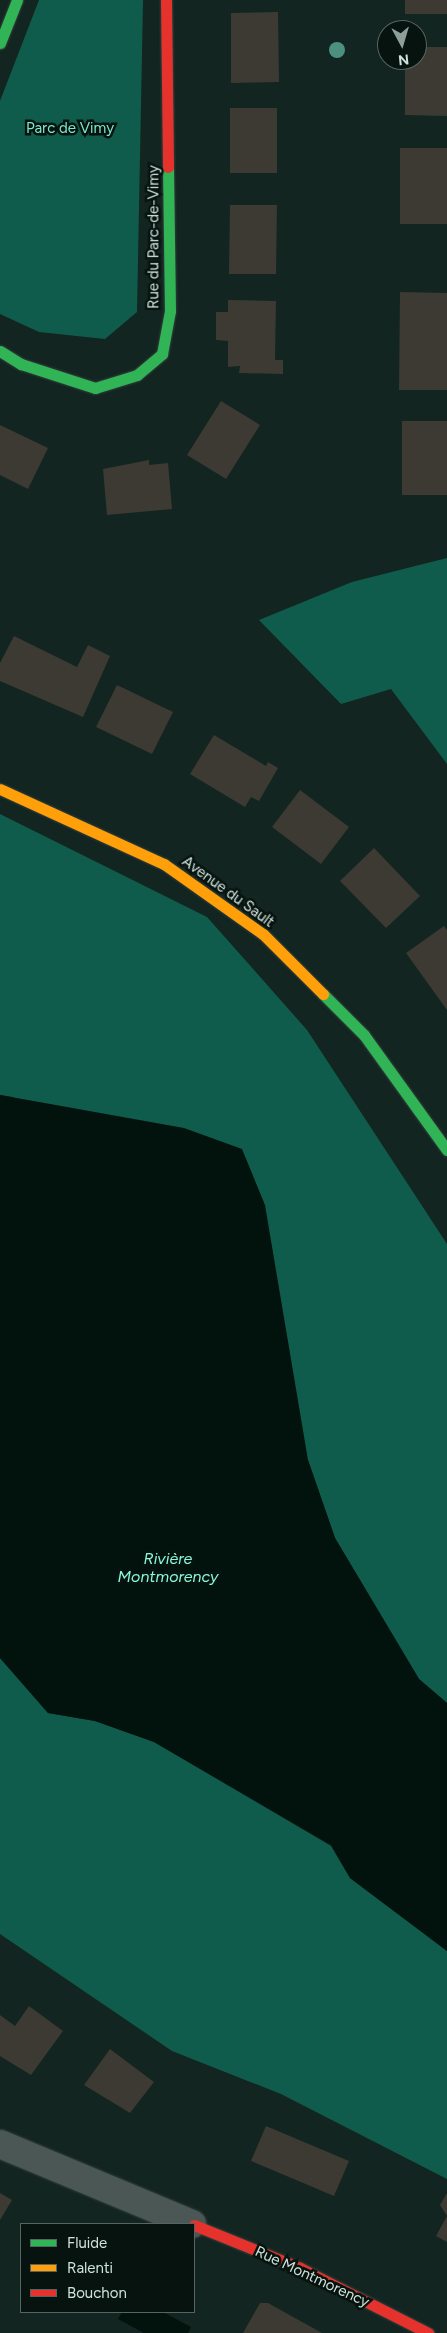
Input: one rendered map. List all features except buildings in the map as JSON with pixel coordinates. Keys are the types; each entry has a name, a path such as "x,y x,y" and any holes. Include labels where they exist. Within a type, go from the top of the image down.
{"street":[{"path":"0,43 17,0"},
{"name":"Rue du Parc-de-Vimy","path":"0,352 21,364 95,388 137,376 162,354 170,311 166,0"},
{"name":"Avenue du Sault","path":"0,789 164,864 263,934 364,1035 447,1150"},
{"name":"Rue Montmorency","path":"0,2144 188,2223"},
{"name":"Rue Montmorency","path":"195,2226 300,2268 428,2333"}],"green space":[{"name":"Parc de Vimy","path":"39,0 143,0 137,312 105,339 39,332 0,314 0,101"},
{"path":"447,558 447,764 391,689 341,704 259,620 352,582"},
{"path":"0,814 207,917 307,1030 447,1244 447,1703 419,1679 335,1538 308,1460 13,1097 0,1095"},
{"path":"0,1658 48,1713 95,1721 154,1742 331,1846 350,1878 447,1951 447,2179 281,2094 172,2051 0,1934"}],"water":[{"name":"Rivière Montmorency","path":"0,1095 184,1128 242,1149 265,1205 308,1460 335,1538 419,1679 447,1703 447,1951 350,1878 331,1845 154,1742 95,1721 48,1713 0,1658"},
{"path":"121,2313 165,2313 191,2327 188,2333 144,2333 118,2319"}],"traffic: fast":[{"path":"0,43 17,0"},
{"path":"0,351 21,364 95,388 137,375 162,354 170,311 168,167"},
{"path":"323,994 364,1035 447,1150"}],"traffic: slow":[{"path":"0,789 164,864 263,934 323,994"}],"traffic: jam":[{"path":"166,0 168,167"},
{"path":"195,2225 300,2268 428,2333"}]}
